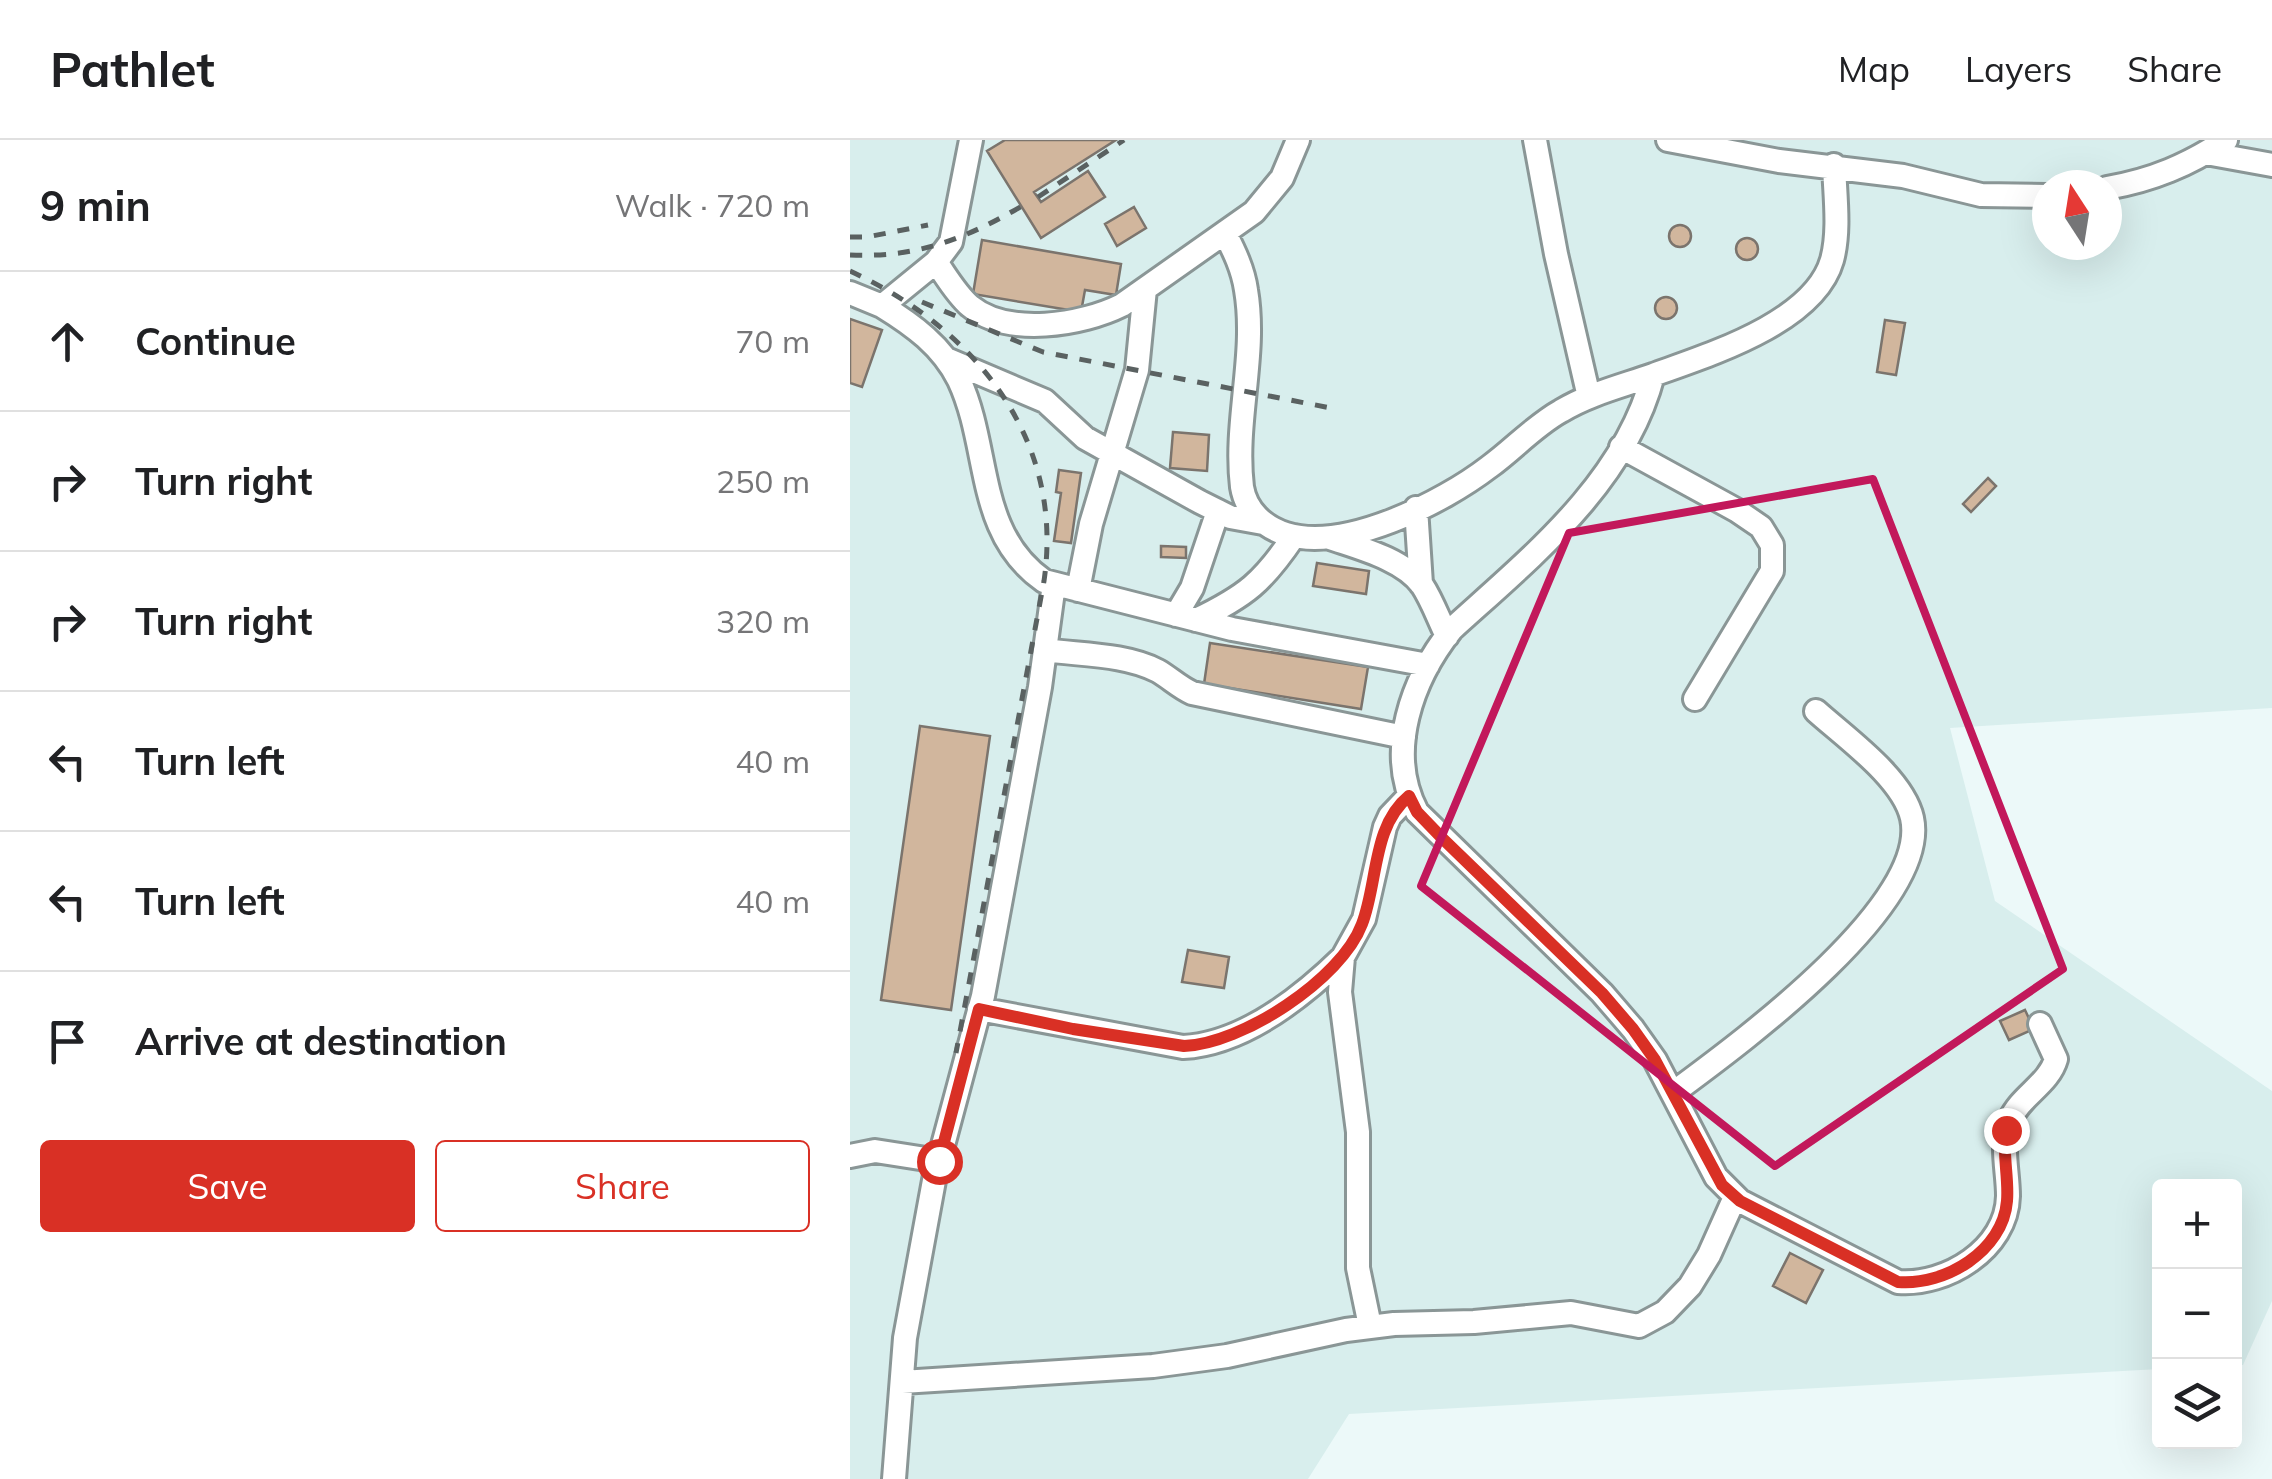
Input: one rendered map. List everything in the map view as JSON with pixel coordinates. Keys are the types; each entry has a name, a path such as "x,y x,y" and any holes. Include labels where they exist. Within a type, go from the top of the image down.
{"lane":[{"path":"882,306 936,262 951,242 971,140"},
{"path":"936,262 973,309 1005,320 1059,324 1082,320 1122,305 1225,233 1270,196 1298,140"},
{"path":"1535,140 1589,397"},
{"path":"1668,140 1779,161 1820,156 1981,195 2032,197"},
{"path":"2122,185 2157,178 2216,146 2272,166"},
{"path":"946,359 1045,401 1068,425 1230,517 1263,522 1294,536 1330,538 1349,534 1460,488 1540,424 1589,397 1742,340 1812,294 1826,276 1835,241 1820,156"},
{"path":"1225,233 1243,274 1248,306 1242,488 1247,502 1263,522"},
{"path":"1078,590 1091,524 1136,370 1146,288"},
{"path":"850,293 882,306 912,325 946,359 966,398 996,523 1020,561 1044,581 1186,618 1428,665"},
{"path":"1652,376 1637,420 1584,502 1554,536 1446,636 1428,665 1404,737 1401,768 1417,812 1602,993 1633,1029 1674,1094 1716,1176 1735,1198 1898,1282 1924,1282 1963,1265 1992,1240 2006,1210 2005,1140 2012,1115 2055,1065 2055,1051 2040,1024"},
{"path":"1621,447 1761,526 1772,544 1772,570 1695,699"},
{"path":"1416,508 1421,584 1446,636"},
{"path":"1186,618 1218,511"},
{"path":"1186,618 1243,596 1260,581 1294,536"},
{"path":"1330,538 1383,559 1421,584"},
{"path":"894,1479 905,1338 939,1161 979,1009 1016,824 1054,584"},
{"path":"1045,650 1128,662 1158,671 1192,692 1404,737"},
{"path":"1674,1094 1776,1014 1852,943 1892,887 1911,846 1912,817 1893,784 1816,711"},
{"path":"979,1009 1184,1046 1201,1046 1228,1038 1319,980 1343,957 1364,919 1386,826 1409,796"},
{"path":"1343,957 1340,992 1358,1132 1358,1268 1370,1326"},
{"path":"850,1156 875,1151 939,1161"},
{"path":"902,1382 1153,1366 1227,1356 1370,1326 1570,1313 1629,1327 1648,1324 1677,1302 1690,1286 1709,1256 1735,1198"}],"highlighted area":[{"path":"1873,479 2063,969 1775,1166 1421,886 1569,533"}],"shaded area":[{"path":"850,140 2272,140 2272,708 1950,728 1995,901 2272,1091 2272,1301 2243,1365 2242,1179 2152,1179 2152,1369 1349,1414 1308,1479 850,1479"}],"building":[{"path":"1005,140 1116,140 1034,192 1041,202 1088,171 1105,197 1041,238 987,151"},
{"path":"1134,207 1146,228 1117,246 1105,224"},
{"path":"1680,225 1688,228 1688,244 1680,247 1672,244 1669,236 1672,228"},
{"path":"1747,238 1755,241 1755,257 1747,260 1739,257 1736,249 1739,241"},
{"path":"982,240 1121,264 1116,295 1085,290 1081,312 973,294"},
{"path":"1666,297 1674,300 1674,316 1666,319 1658,316 1655,308 1658,300"},
{"path":"850,319 882,330 862,387 850,383"},
{"path":"1885,320 1905,323 1896,375 1877,372"},
{"path":"1173,432 1209,435 1207,471 1170,468"},
{"path":"1059,470 1081,473 1071,543 1054,541 1061,493 1056,492"},
{"path":"1988,478 1996,486 1971,512 1963,504"},
{"path":"1161,546 1186,547 1186,558 1161,557"},
{"path":"1317,563 1369,571 1366,594 1313,586"},
{"path":"1210,643 1368,667 1361,709 1204,684"},
{"path":"920,726 990,736 951,1010 881,1000"},
{"path":"1188,950 1229,957 1224,988 1182,982"},
{"path":"2025,1010 2034,1029 2009,1040 2000,1021"},
{"path":"1790,1253 1823,1270 1806,1303 1773,1286"}],"railway":[{"path":"1038,197 1124,140"},
{"path":"850,255 919,250 960,237 1022,206"},
{"path":"850,237 928,225"},
{"path":"850,271 936,323 971,356 1001,394 1025,435 1040,480 1047,529 1044,581 956,1053"},
{"path":"922,302 1043,352 1336,409"}],"route":[{"path":"939,1161 979,1009 1184,1046 1201,1046 1228,1038 1319,980 1343,957 1364,919 1390,816 1409,796 1417,812 1602,993 1633,1029 1655,1060 1716,1176 1740,1201 1898,1282 1940,1278 1980,1252 2000,1225 2008,1197 2006,1130"}]}
